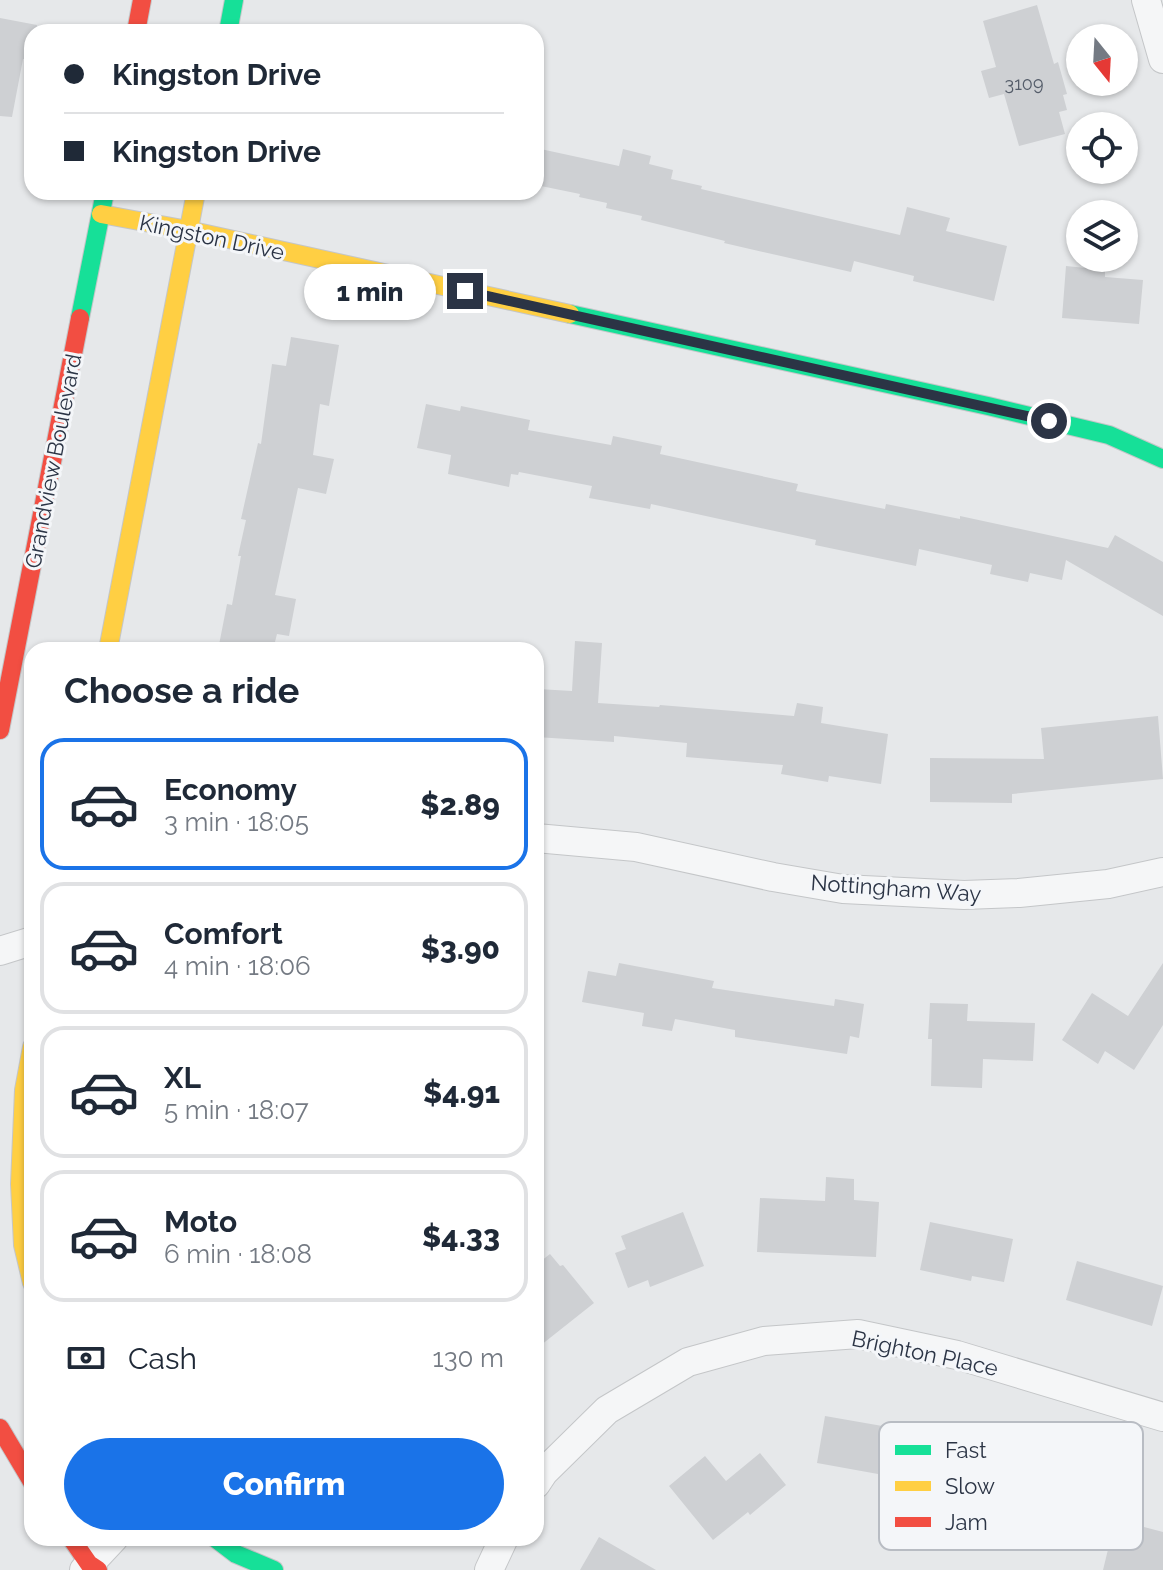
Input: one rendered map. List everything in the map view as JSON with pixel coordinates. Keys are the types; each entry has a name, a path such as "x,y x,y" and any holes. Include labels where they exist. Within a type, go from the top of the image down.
{"street":[{"path":"138,24 142,0"},
{"path":"230,24 234,0"},
{"path":"1146,0 1163,59"},
{"name":"Grandview Boulevard","path":"0,730 104,200"},
{"path":"110,642 194,200"},
{"name":"Kingston Drive","path":"101,214 188,230 988,406 1109,435 1163,459"},
{"name":"Nottingham Way","path":"544,839 636,847 843,889 964,895 1019,893 1108,884 1163,872"},
{"path":"0,951 24,944"},
{"path":"24,1090 20,1184 24,1249"},
{"name":"Brighton Place","path":"544,1472 607,1410 688,1362 764,1341 858,1334 957,1355 1163,1417"},
{"path":"0,1428 24,1468"},
{"path":"76,1546 90,1568 108,1546"},
{"path":"226,1546 236,1554 274,1570"},
{"path":"489,1570 500,1546"}],"building":[{"path":"1037,5 1054,64 1058,62 1066,90 1063,95 1067,110 1059,112 1065,134 1019,146 1004,94 989,98 981,71 996,67 983,21"},
{"path":"0,18 32,24 24,24 24,59 12,117 0,116"},
{"path":"623,149 651,156 649,164 673,170 671,179 702,186 701,189 900,235 907,207 950,218 946,231 1007,246 994,301 913,281 914,276 854,261 851,272 724,243 641,220 642,216 606,208 607,203 579,197 580,194 544,187 544,150 619,166"},
{"path":"1066,266 1066,272 1105,272 1105,277 1143,280 1139,324 1062,318"},
{"path":"291,337 339,345 329,406 320,404 313,455 334,459 326,494 298,488 275,595 296,599 289,636 277,634 275,642 220,642 227,604 232,605 246,520 241,519 258,443 261,444 272,364 286,366"},
{"path":"426,404 460,411 461,406 530,420 528,430 611,445 613,436 662,446 660,454 798,484 796,491 885,509 886,504 960,519 960,516 1108,548 1115,535 1163,562 1163,616 1066,560 1062,580 1030,573 1028,582 990,574 992,565 919,549 916,566 815,545 816,540 651,504 650,509 589,498 592,486 519,472 518,475 511,474 509,487 448,474 451,455 417,448"},
{"path":"575,641 602,643 598,703 794,716 797,703 823,707 821,723 888,734 881,784 829,776 828,782 781,774 783,765 686,757 687,743 614,736 614,742 544,738 544,689 572,691"},
{"path":"1158,716 1163,779 1012,794 1012,803 930,802 930,758 1044,759 1041,728"},
{"path":"619,963 714,981 712,988 834,1006 835,999 864,1004 859,1038 850,1036 847,1054 735,1037 735,1030 675,1019 672,1031 642,1026 644,1013 582,1002 588,971 616,976"},
{"path":"1163,963 1163,1025 1134,1070 1105,1051 1098,1064 1062,1040 1092,993 1128,1016"},
{"path":"930,1003 968,1004 967,1021 1035,1023 1033,1061 983,1059 982,1088 931,1086 932,1039 928,1039"},
{"path":"826,1177 854,1179 854,1200 879,1202 876,1257 757,1252 760,1198 825,1201"},
{"path":"683,1212 704,1266 650,1287 648,1280 628,1288 615,1253 626,1249 621,1236"},
{"path":"930,1222 1013,1239 1004,1282 972,1276 971,1281 920,1270"},
{"path":"550,1254 560,1266 563,1265 594,1303 544,1343 544,1259"},
{"path":"1077,1261 1163,1286 1152,1326 1066,1300"},
{"path":"825,1416 879,1425 878,1474 817,1463"},
{"path":"760,1453 786,1485 713,1540 669,1486 705,1456 726,1481"},
{"path":"1144,1527 1163,1532 1163,1570 1103,1570 1108,1550 1143,1550"},
{"path":"599,1537 656,1570 580,1570"}],"traffic: fast":[{"path":"230,24 234,0"},
{"path":"80,318 103,200"},
{"path":"570,314 1109,435 1163,459"},
{"path":"226,1546 236,1554 274,1570"}],"traffic: slow":[{"path":"110,642 194,200"},
{"path":"101,214 188,230 570,314"},
{"path":"24,1090 20,1184 24,1249"}],"traffic: jam":[{"path":"138,24 142,0"},
{"path":"0,730 80,318"},
{"path":"0,1428 24,1468"},
{"path":"77,1546 89,1564 98,1570"}],"route":[{"path":"465,291 1049,421"}]}
